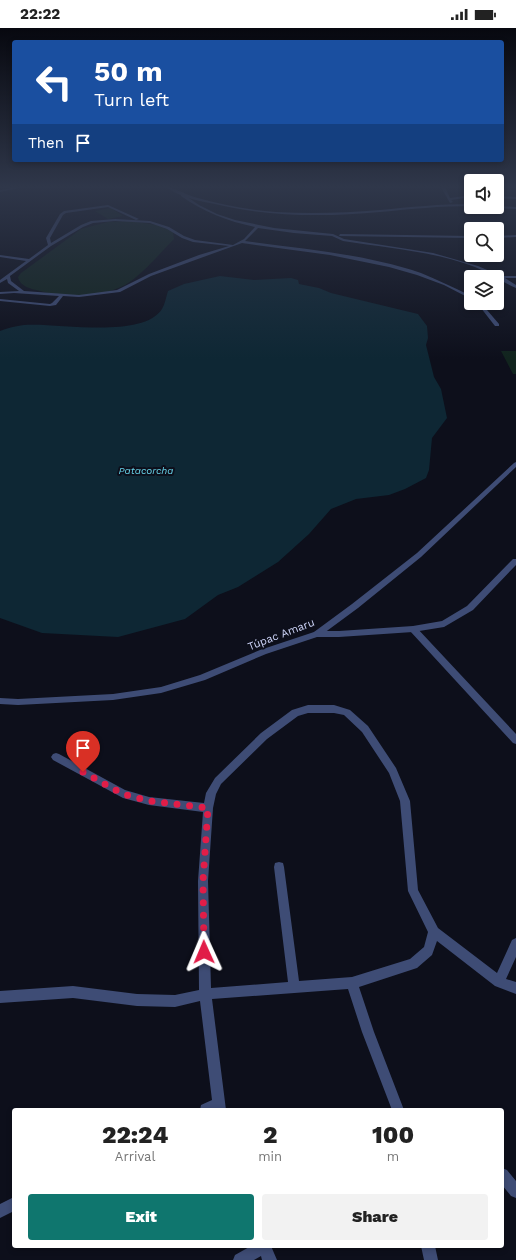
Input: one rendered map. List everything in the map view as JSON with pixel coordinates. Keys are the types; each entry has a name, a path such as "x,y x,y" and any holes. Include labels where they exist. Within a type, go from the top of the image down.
{"street":[{"path":"231,244 236,245"},
{"path":"258,244 377,263 424,276 464,294"},
{"path":"373,244 423,252 484,270"},
{"path":"0,282 50,245"},
{"path":"0,293 24,292 61,296 98,295 118,291 150,275 200,256 236,245"},
{"path":"0,256 30,260"},
{"path":"8,275 9,282 24,292"},
{"path":"504,277 516,277"},
{"path":"504,278 516,287"},
{"path":"0,300 50,305 54,304 61,296"},
{"path":"485,310 497,325"},
{"name":"Túpac Amaru","path":"0,701 18,702 113,697 161,690 202,678 263,652 317,634 419,555 516,464"},
{"path":"317,634 413,629 444,624 470,608 516,561"},
{"path":"413,629 516,740"},
{"path":"219,1107 205,994 203,881 208,808 212,793 218,781 264,736 295,713 308,709 321,708 347,712 365,729 393,771 405,801 414,892 434,932 499,982 516,988"},
{"path":"56,757 123,794 149,801 208,808"},
{"path":"279,867 294,987"},
{"path":"0,998 73,992 137,1000 175,1001 205,994 352,983 413,964 428,951 434,932"},
{"path":"499,982 516,944"},
{"path":"352,983 368,1032 397,1108"},
{"path":"504,1177 516,1191"},
{"path":"0,1211 12,1205"},
{"path":"240,1260 261,1248"},
{"path":"264,1248 270,1260"},
{"path":"428,1248 431,1260"}],"green space":[{"path":"60,244 169,244 131,281 125,285 105,292 83,296 50,293 27,287 21,283 18,277 21,273"},
{"path":"501,351 516,351 516,374 513,374"}],"water":[{"name":"Patacorcha","path":"220,276 254,280 291,278 298,280 299,284 418,314 427,326 428,338 426,345 434,377 441,389 447,418 432,438 429,470 426,478 405,489 389,495 356,499 331,509 309,534 278,562 238,587 218,595 185,619 118,637 42,633 0,618 0,331 24,325 97,328 136,324 152,318 162,309 168,291 184,284"}],"route":[{"path":"83,772 123,794 149,801 208,808 203,881 204,952"}]}
